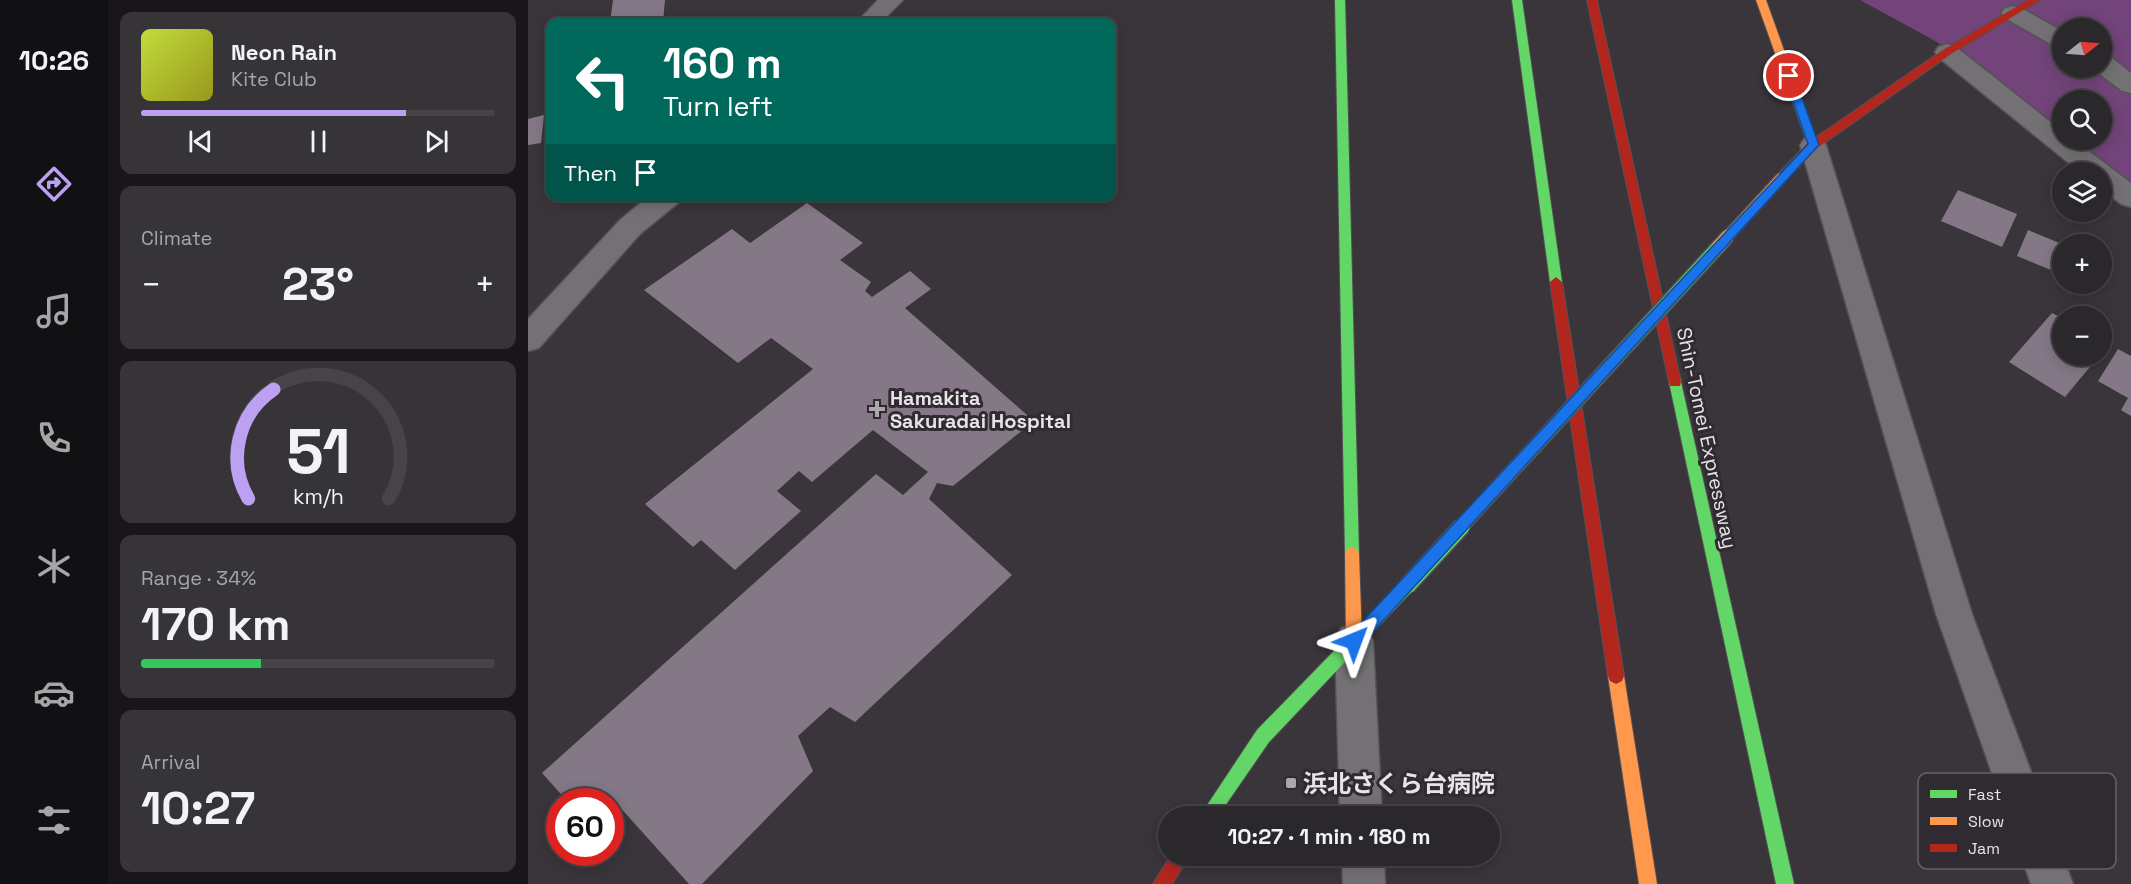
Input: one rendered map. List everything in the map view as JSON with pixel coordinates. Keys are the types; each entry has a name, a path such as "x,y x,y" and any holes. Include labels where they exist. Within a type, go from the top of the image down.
{"main road":[{"path":"1340,0 1354,641"},
{"path":"1506,0 1547,219"},
{"path":"1517,0 1547,219 1648,884"},
{"name":"Shin-Tomei Expressway","path":"1592,0 1785,884"},
{"path":"1761,0 1813,145"},
{"path":"1215,806 1263,736 1407,586 1781,177 1813,145 1947,52 2035,0"},
{"path":"1162,884 1174,866"}],"street":[{"path":"872,18 891,0"},
{"path":"2013,13 2052,35"},
{"path":"1947,52 2084,162"},
{"path":"2112,71 2131,85"},
{"path":"1813,145 1954,614 2012,773"},
{"path":"2112,183 2131,197"},
{"path":"528,339 630,227 662,201"},
{"path":"1354,641 1361,806"},
{"path":"1363,866 1364,884"},
{"path":"2047,869 2052,884"}],"shaded area":[{"path":"1860,0 2131,0 2131,188 2112,174 2112,162 2096,162 2080,150 2112,150 2112,90 2052,90 2052,129 1937,42"}],"building":[{"path":"613,0 665,0 663,18 611,18"},
{"path":"544,115 541,143 528,145 528,119"},
{"path":"1958,190 2017,214 2002,247 1941,221"},
{"path":"807,203 863,243 840,260 871,282 865,291 872,297 910,271 931,289 905,308 1034,421 953,486 937,483 929,499 1012,575 855,722 830,707 798,736 813,771 702,884 689,884 624,812 624,788 555,788 542,773 876,474 903,495 928,472 873,430 812,482 799,471 777,491 801,511 735,570 701,540 693,547 645,504 813,369 771,338 738,363 644,290 732,229 750,243"},
{"path":"2028,230 2052,240 2051,270 2017,256"},
{"path":"2052,313 2052,366 2091,366 2065,397 2009,362"},
{"path":"2118,349 2131,356 2131,416 2121,410 2128,398 2098,381 2107,366 2112,366 2112,359"}],"traffic: fast":[{"path":"1340,0 1352,554"},
{"path":"1517,0 1556,282"},
{"path":"1407,586 1719,246"},
{"path":"1675,382 1785,884"},
{"path":"1215,806 1263,736 1407,586"}],"traffic: slow":[{"path":"1761,0 1813,145"},
{"path":"1719,246 1781,178"},
{"path":"1352,554 1354,641"},
{"path":"1616,676 1648,884"}],"traffic: jam":[{"path":"1592,0 1675,382"},
{"path":"1781,178 1813,145 1947,52 2035,0"},
{"path":"1556,282 1616,676"},
{"path":"1162,884 1174,866"}],"place":[{"name":"Hamakita Sakuradai Hospital","path":"877,409"},
{"name":"浜北さくら台病院","path":"1291,783"}],"route":[{"path":"1354,641 1813,145 1789,76"}]}
